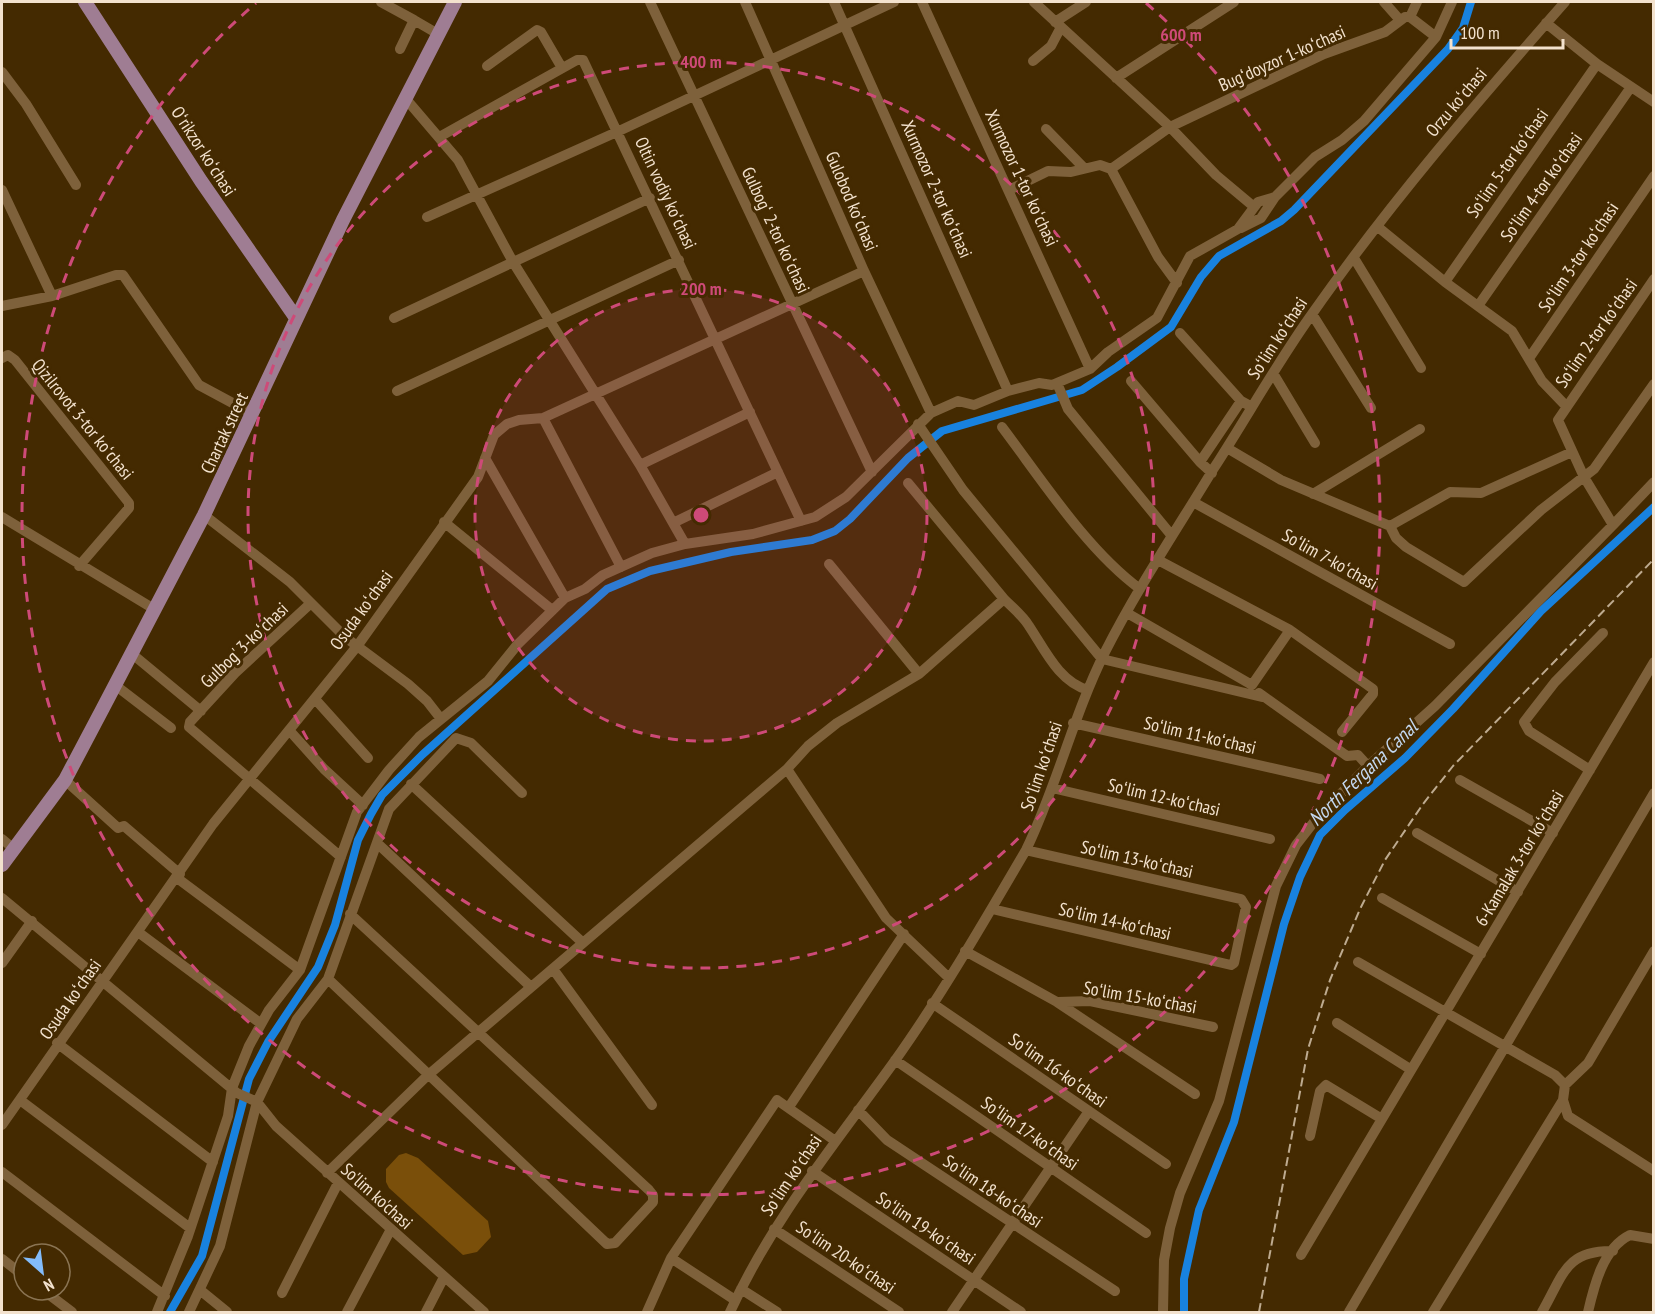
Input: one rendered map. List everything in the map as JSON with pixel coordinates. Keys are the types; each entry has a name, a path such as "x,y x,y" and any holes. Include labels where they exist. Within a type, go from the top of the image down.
{"main road":[{"name":"Oʻrikzor koʻchasi","path":"85,2 201,181 296,318"},
{"name":"Chartak street","path":"2,865 65,780 115,685 204,515 343,220 455,2"}],"street":[{"path":"381,2 438,34"},
{"name":"Gulbogʻ 2-tor koʻchasi","path":"650,2 872,472"},
{"name":"Gulobod koʻchasi","path":"746,2 864,271 931,413"},
{"name":"Xurmozor 2-tor koʻchasi","path":"834,2 1008,391"},
{"path":"427,218 894,2"},
{"name":"Xurmozor 1-tor koʻchasi","path":"922,2 1090,369"},
{"path":"1034,2 1170,127 1216,175 1253,206"},
{"path":"1033,61 1051,46 1058,24 1086,2"},
{"path":"1116,78 1234,2"},
{"path":"1384,2 1404,18 1436,37"},
{"path":"1404,18 1417,2"},
{"path":"157,1312 190,1228 235,1090 260,1023 300,970 351,825 389,770 419,737 488,681 507,657 565,598 621,567 685,544 753,534 801,521 834,507 931,413 958,401 974,405 996,398 1008,391 1039,383 1060,389 1090,369 1108,352 1157,318 1190,256 1261,218 1275,197 1315,157 1342,140 1364,121 1436,37 1452,2"},
{"name":"Orzu koʻchasi","path":"1378,227 1474,105 1565,2"},
{"name":"Bugʻdoyzor 1-koʻchasi","path":"1111,168 1170,127 1324,54 1385,32 1404,18"},
{"path":"400,49 414,20"},
{"path":"1546,23 1598,64 1653,102"},
{"path":"487,66 537,30 542,32 562,68"},
{"name":"Oltin vodiy koʻchasi","path":"441,136 562,68 577,60 583,60 619,131 801,521"},
{"name":"Soʻlim 5-tor koʻchasi","path":"1445,282 1598,64"},
{"path":"2,72 26,104 76,185"},
{"name":"Soʻlim 4-tor koʻchasi","path":"1478,306 1631,87"},
{"path":"406,99 441,136 479,193 513,262 640,465 685,544"},
{"path":"1046,129 1084,168"},
{"path":"1009,190 1048,171 1071,172 1100,165 1111,168 1158,257 1177,283"},
{"name":"Soʻlim 3-tor koʻchasi","path":"1530,357 1653,176"},
{"path":"2,190 52,296"},
{"path":"1238,229 1249,217 1253,206 1261,200 1275,197"},
{"path":"394,318 650,198"},
{"path":"1378,227 1445,282 1512,331 1530,357 1542,381 1566,406 1558,420 1584,477 1613,525"},
{"name":"Soʻlim koʻchasi","path":"730,1312 774,1229 834,1140 895,1060 992,909 1026,850 1052,788 1073,723 1102,659 1172,536 1312,314 1378,227"},
{"path":"1354,258 1421,368"},
{"path":"397,391 679,260"},
{"name":"Osuda koʻchasi","path":"2,1125 46,1065 57,1043 179,876 213,824 358,645 478,477 490,440 500,429 519,420 543,418 864,271"},
{"path":"2,306 52,296 123,275 200,385 253,414"},
{"name":"Soʻlim 2-tor koʻchasi","path":"1566,406 1653,279"},
{"path":"1312,314 1371,408"},
{"path":"1180,333 1240,401 1252,407"},
{"name":"Qizilrovot 3-tor koʻchasi","path":"2,358 8,355 15,360 129,503 129,508 79,566"},
{"path":"1273,373 1315,443"},
{"path":"1131,381 1212,473"},
{"path":"1227,448 1281,480 1390,526 1406,548 1460,581 1466,582 1541,510 1594,469 1653,384"},
{"path":"1060,389 1068,409 1172,536"},
{"path":"1200,462 1240,401"},
{"path":"640,465 750,412"},
{"path":"543,418 621,567"},
{"path":"919,426 963,490 1102,659 1262,697"},
{"path":"1002,427 1101,555 1140,590"},
{"path":"1313,494 1420,429"},
{"path":"1390,526 1450,492 1481,493 1572,452"},
{"path":"484,458 565,598"},
{"path":"673,523 778,472"},
{"path":"1163,1312 1164,1260 1170,1228 1184,1184 1219,1101 1276,886 1306,831 1368,766 1435,706 1653,482"},
{"path":"908,483 1028,624 1052,662 1076,686 1088,690"},
{"name":"Soʻlim 7-koʻchasi","path":"1193,502 1450,644"},
{"path":"204,515 290,582 345,637 427,701 441,719"},
{"path":"3,521 154,609"},
{"path":"444,522 552,610"},
{"path":"1158,560 1290,630 1373,689 1373,694 1342,732"},
{"path":"829,564 919,674"},
{"path":"327,1173 427,1076 787,769 808,746 837,723 919,674 1004,598"},
{"name":"Gulbog' 3-koʻchasi","path":"201,711 242,666 311,603"},
{"path":"1127,613 1252,685 1262,697 1347,756 1358,755 1368,766"},
{"path":"1252,685 1290,630"},
{"path":"1590,770 1529,731 1524,722 1555,682 1603,633"},
{"path":"131,653 201,711 190,722 190,728 341,858"},
{"name":"6-Kamalak 3-tor koʻchasi","path":"1300,1255 1653,662"},
{"path":"115,685 171,728"},
{"path":"315,699 368,758"},
{"name":"Soʻlim 11-koʻchasi","path":"1073,723 1320,779"},
{"path":"289,730 324,769 363,805"},
{"path":"189,1312 220,1246 255,1101 297,1019 328,979 389,809 451,741 460,737 471,742 522,793"},
{"path":"787,769 886,918 948,977"},
{"path":"65,780 118,828 124,826 179,876 300,970"},
{"path":"1460,780 1553,832"},
{"path":"411,784 583,943"},
{"name":"Soʻlim 12-koʻchasi","path":"1052,788 1270,838"},
{"path":"1349,1312 1653,793"},
{"path":"1417,833 1518,892"},
{"path":"2,839 14,849"},
{"path":"377,843 531,987"},
{"name":"Soʻlim 13-koʻchasi","path":"1026,850 1241,899 1246,907 1234,963 1231,965"},
{"path":"2,898 235,1090 255,1101"},
{"path":"1382,898 1481,954"},
{"name":"Soʻlim 14-koʻchasi","path":"992,909 1231,965"},
{"path":"328,979 427,1076 607,1244 615,1243 653,1202 653,1195 350,914"},
{"path":"2,963 32,921"},
{"path":"138,932 260,1023"},
{"path":"789,1107 904,934"},
{"name":"Soʻlim 15-koʻchasi","path":"965,951 1057,1002 1090,1001 1213,1027"},
{"path":"1433,1312 1563,1100 1565,1085 1588,1063 1653,951"},
{"path":"1358,962 1555,1075 1565,1085"},
{"path":"553,969 652,1105"},
{"path":"1057,1002 1195,1094"},
{"name":"Soʻlim 16-koʻchasi","path":"932,1003 1166,1164"},
{"path":"1337,1023 1410,1069"},
{"path":"57,1043 213,1162"},
{"name":"Soʻlim 17-koʻchasi","path":"895,1060 1146,1233"},
{"path":"1310,1136 1320,1091 1326,1085 1382,1119"},
{"path":"20,1100 190,1228"},
{"path":"647,1312 671,1258 776,1100 834,1140"},
{"path":"1563,1100 1568,1116 1653,1172"},
{"name":"So'lim ko'chasi","path":"255,1101 276,1126 327,1173 444,1279 484,1312"},
{"name":"Soʻlim 18-koʻchasi","path":"858,1110 887,1140 1115,1292"},
{"path":"952,1312 1089,1111"},
{"path":"2,1172 165,1296"},
{"name":"Soʻlim 19-koʻchasi","path":"812,1172 1021,1312"},
{"path":"282,1293 338,1183"},
{"name":"Soʻlim 20-koʻchasi","path":"774,1229 899,1312"},
{"path":"347,1312 390,1231"},
{"path":"1588,1312 1597,1278 1613,1251 1630,1235 1653,1239"},
{"path":"1542,1312 1574,1259 1590,1252 1613,1251"},
{"path":"671,1258 735,1300"},
{"path":"426,1312 444,1279"},
{"path":"741,1289 777,1312"},
{"path":"200,1290 226,1312"},
{"path":"58,1308 72,1312"}],"shaded area":[{"path":"406,1153 418,1158 488,1221 491,1237 477,1252 463,1255 389,1188 386,1182 386,1169 399,1155"}],"waterway":[{"path":"170,1312 202,1256 249,1079 268,1042 318,967 335,925 358,840 382,795 422,755 607,589 650,571 731,552 812,540 835,531 850,519 908,458 942,431 1082,390 1117,367 1171,327 1201,277 1219,256 1281,221 1294,210 1448,49 1463,28 1471,2"},
{"name":"North Fergana Canal","path":"1184,1312 1184,1279 1199,1210 1234,1122 1284,924 1300,877 1320,835 1405,758 1453,709 1541,611 1654,507"}],"railway":[{"path":"1259,1312 1308,1049 1330,980 1360,909 1385,860 1423,804 1453,766 1654,559"}]}
